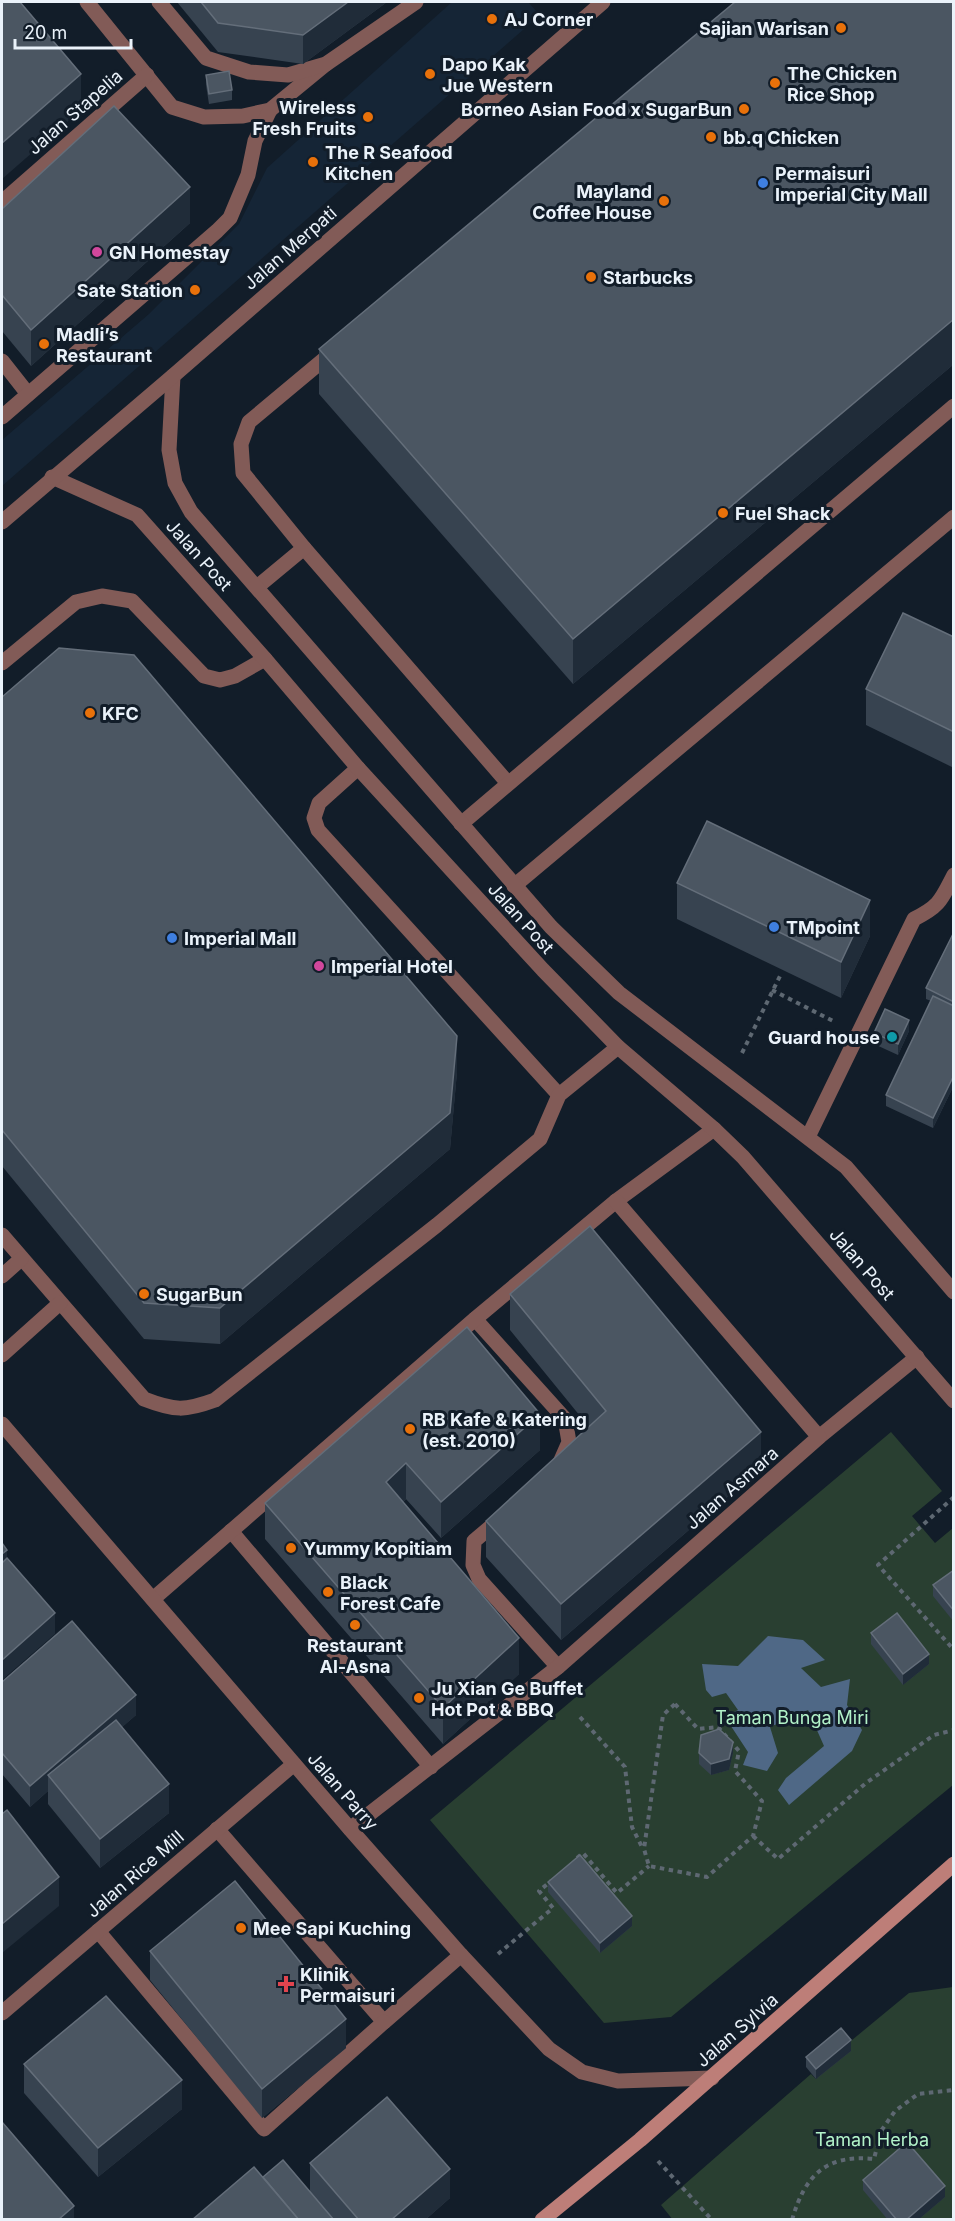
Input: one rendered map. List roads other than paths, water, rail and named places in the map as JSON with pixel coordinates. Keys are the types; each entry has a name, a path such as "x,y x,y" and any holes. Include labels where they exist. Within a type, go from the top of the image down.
{"main road":[{"name":"Jalan Sylvia","path":"542,2220 640,2140 952,1868"}],"street":[{"path":"87,2 172,107 204,117 243,116 270,110"},
{"path":"159,2 206,58 249,72 288,75 326,64"},
{"path":"2,417 218,231 230,218 248,175 255,141 270,110 326,64 417,2"},
{"name":"Jalan Merpati","path":"2,522 173,376 600,3"},
{"name":"Jalan Stapelia","path":"2,202 147,75"},
{"path":"350,338 249,423 241,444 243,472 303,548 507,782"},
{"path":"2,361 28,394"},
{"name":"Jalan Post","path":"173,376 169,450 175,483 191,512 551,927 619,993 846,1167 954,1292"},
{"path":"461,824 507,782 954,406"},
{"name":"Jalan Post","path":"52,477 137,515 358,768 543,970 618,1047 714,1129 743,1157 954,1401"},
{"path":"514,886 954,517"},
{"path":"257,587 303,548"},
{"path":"2,663 76,602 102,596 132,601 204,676 220,680 265,659"},
{"path":"358,768 319,803 314,818 318,830 559,1095"},
{"path":"808,1137 914,919 930,911 940,902 954,875"},
{"path":"2,1235 144,1399 166,1408 191,1408 216,1400 437,1225 540,1139 559,1095 618,1047"},
{"path":"153,1599 475,1319 616,1201 714,1129"},
{"path":"616,1201 819,1437"},
{"path":"2,1276 21,1259"},
{"path":"2,1355 60,1303"},
{"path":"475,1319 565,1419 569,1442 556,1471 547,1479"},
{"name":"Jalan Asmara","path":"350,1829 558,1667 819,1437 917,1357"},
{"name":"Jalan Parry","path":"2,1424 350,1829 461,1955 549,2049 582,2072 618,2081 712,2078"},
{"path":"511,1510 474,1541 473,1565 479,1579 558,1667"},
{"path":"231,1531 431,1767"},
{"name":"Jalan Rice Mill","path":"2,2013 294,1764"},
{"path":"217,1829 384,2022"},
{"path":"98,1931 264,2129 461,1955"}],"place":[{"name":"AJ Corner","path":"492,19"},
{"name":"Sajian Warisan","path":"841,28"},
{"name":"Dapo Kak Jue Western","path":"430,74"},
{"name":"The Chicken Rice Shop","path":"775,83"},
{"name":"Borneo Asian Food x SugarBun","path":"744,109"},
{"name":"Wireless Fresh Fruits","path":"368,117"},
{"name":"bb.q Chicken","path":"711,137"},
{"name":"The R Seafood Kitchen","path":"313,162"},
{"name":"Permaisuri Imperial City Mall","path":"763,183"},
{"name":"Mayland Coffee House","path":"664,201"},
{"name":"GN Homestay","path":"97,252"},
{"name":"Starbucks","path":"591,277"},
{"name":"Sate Station","path":"195,290"},
{"name":"Madli’s Restaurant","path":"44,344"},
{"name":"Fuel Shack","path":"723,513"},
{"name":"KFC","path":"90,713"},
{"name":"TMpoint","path":"774,927"},
{"name":"Imperial Mall","path":"172,938"},
{"name":"Imperial Hotel","path":"319,966"},
{"name":"Guard house","path":"892,1037"},
{"name":"SugarBun","path":"144,1294"},
{"name":"RB Kafe & Katering (est. 2010)","path":"410,1429"},
{"name":"Yummy Kopitiam","path":"291,1548"},
{"name":"Black Forest Cafe","path":"328,1592"},
{"name":"Restaurant Al-Asna","path":"355,1625"},
{"name":"Ju Xian Ge Buffet Hot Pot & BBQ","path":"419,1698"},
{"name":"Mee Sapi Kuching","path":"241,1928"},
{"name":"Klinik Permaisuri","path":"286,1984"}],"park label":[{"name":"Taman Bunga Miri","path":"792,1717"},
{"name":"Taman Herba","path":"872,2139"}]}
